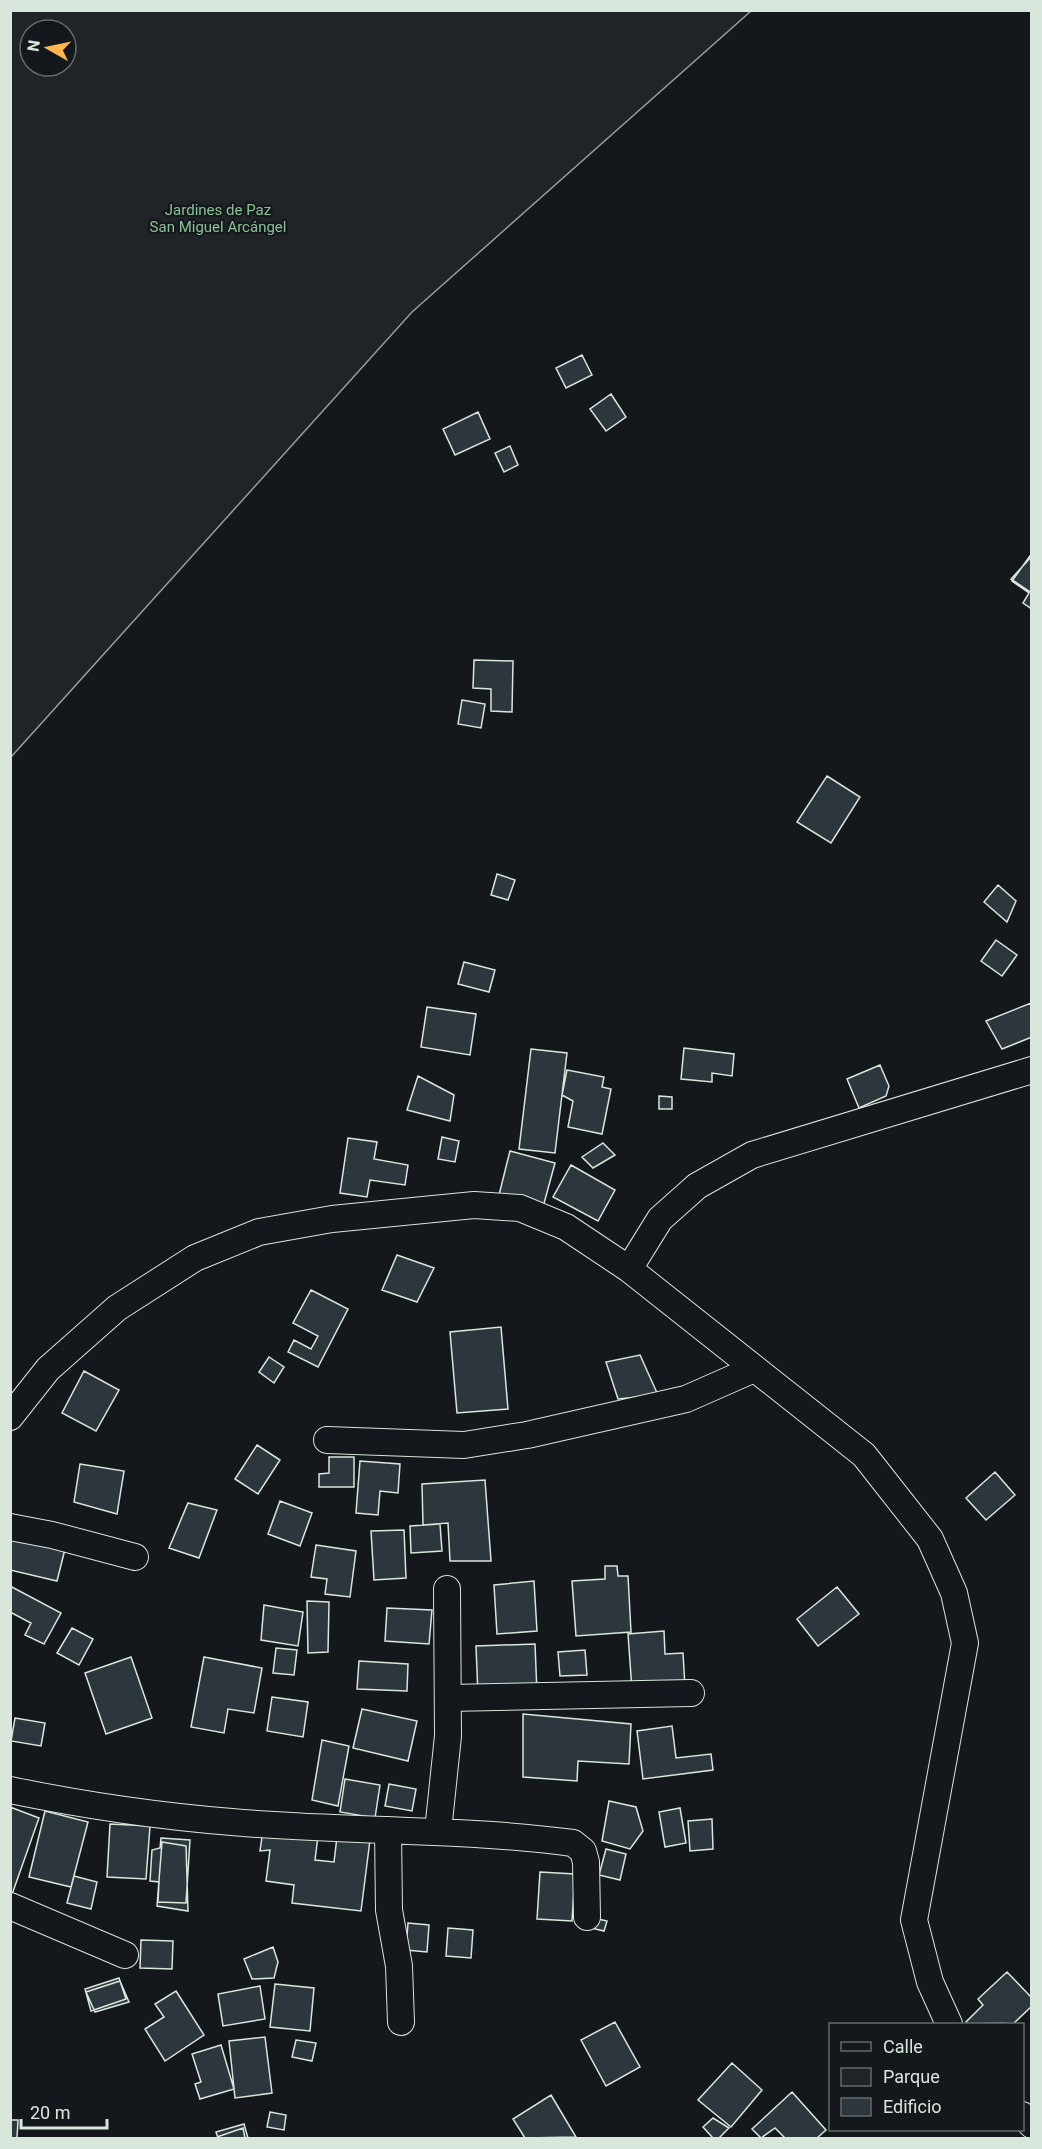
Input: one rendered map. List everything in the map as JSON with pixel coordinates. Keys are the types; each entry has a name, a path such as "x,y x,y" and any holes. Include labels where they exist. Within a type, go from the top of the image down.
{"street":[{"path":"629,1269 660,1219 697,1186 752,1155 1032,1070"},
{"path":"10,1417 48,1369 117,1308 195,1258 259,1232 332,1219 474,1204 520,1208 566,1227 629,1269 864,1455 930,1539 954,1593 965,1642 914,1920 930,1982 948,2023"},
{"path":"327,1440 464,1445 527,1435 686,1399 754,1369"},
{"path":"10,1527 52,1535 135,1557"},
{"path":"438,1831 448,1736 447,1590"},
{"path":"448,1698 691,1693"},
{"path":"10,1790 78,1804 231,1822 438,1831 573,1843 583,1851 586,1862 587,1917"},
{"path":"388,1830 389,1910 399,1966 401,2022"},
{"path":"10,1906 125,1955"}],"green space":[{"name":"Jardines de Paz San Miguel Arcángel","path":"11,10 751,11 412,312 11,757"}],"building":[{"path":"582,355 592,375 566,388 556,368"},
{"path":"611,394 626,417 606,431 590,409"},
{"path":"478,412 490,439 455,455 443,429"},
{"path":"510,446 518,465 504,472 495,453"},
{"path":"1032,553 1032,609 1023,603 1029,593 1012,581"},
{"path":"1032,556 1032,593 1011,579"},
{"path":"474,660 513,661 512,712 491,711 491,689 473,688"},
{"path":"462,700 485,704 481,728 458,724"},
{"path":"827,776 860,797 831,843 797,822"},
{"path":"497,874 515,880 508,900 491,895"},
{"path":"998,885 1016,901 1007,922 984,902"},
{"path":"996,940 1017,955 1002,976 981,961"},
{"path":"464,962 495,970 489,992 458,984"},
{"path":"1031,1003 1032,1037 1002,1049 986,1021"},
{"path":"427,1007 476,1014 470,1055 421,1047"},
{"path":"684,1048 734,1054 732,1076 712,1073 712,1082 681,1079"},
{"path":"531,1049 567,1053 555,1153 519,1149"},
{"path":"880,1065 889,1086 886,1096 859,1108 847,1079"},
{"path":"567,1070 604,1077 602,1087 611,1089 602,1134 568,1127 573,1101 562,1095"},
{"path":"418,1076 454,1095 450,1121 407,1110"},
{"path":"659,1096 672,1097 672,1109 659,1109"},
{"path":"442,1137 459,1141 455,1162 438,1159"},
{"path":"348,1138 377,1142 374,1159 408,1165 405,1185 370,1180 367,1197 340,1193"},
{"path":"603,1143 615,1155 593,1168 582,1157"},
{"path":"510,1151 555,1163 543,1207 499,1195"},
{"path":"571,1165 615,1190 598,1221 553,1197"},
{"path":"397,1255 434,1268 417,1302 382,1290"},
{"path":"311,1290 348,1309 318,1367 288,1352 294,1340 311,1349 318,1336 293,1323"},
{"path":"501,1327 508,1409 457,1413 450,1332"},
{"path":"640,1355 658,1395 618,1399 606,1362"},
{"path":"269,1357 284,1367 274,1383 259,1372"},
{"path":"84,1371 119,1390 96,1431 62,1413"},
{"path":"257,1445 280,1460 258,1494 235,1479"},
{"path":"329,1457 354,1457 354,1487 319,1487 319,1474 329,1473"},
{"path":"360,1461 400,1464 398,1493 380,1491 378,1515 356,1513"},
{"path":"80,1464 124,1471 117,1514 74,1502"},
{"path":"995,1472 1015,1495 986,1520 966,1498"},
{"path":"485,1480 491,1561 450,1561 448,1523 423,1525 422,1484"},
{"path":"280,1501 312,1513 300,1546 268,1534"},
{"path":"188,1503 217,1510 199,1558 169,1548"},
{"path":"440,1524 442,1551 411,1553 410,1526"},
{"path":"14,1528 67,1541 57,1581 10,1570 10,1544"},
{"path":"404,1530 406,1578 374,1580 371,1531"},
{"path":"316,1545 356,1551 350,1597 325,1594 327,1579 311,1577"},
{"path":"605,1566 617,1566 618,1576 628,1576 631,1632 576,1636 572,1581 605,1579"},
{"path":"534,1581 537,1631 497,1634 494,1585"},
{"path":"10,1586 61,1613 44,1644 25,1635 31,1623 10,1612"},
{"path":"837,1587 859,1614 818,1646 797,1619"},
{"path":"307,1601 329,1602 328,1652 308,1653"},
{"path":"264,1605 303,1612 298,1646 261,1640"},
{"path":"387,1608 432,1610 429,1644 385,1641"},
{"path":"72,1628 93,1639 79,1665 57,1653"},
{"path":"664,1631 665,1654 683,1653 685,1687 632,1690 628,1634"},
{"path":"535,1644 537,1693 478,1695 476,1646"},
{"path":"276,1648 297,1650 294,1675 273,1673"},
{"path":"585,1650 587,1675 560,1676 558,1652"},
{"path":"131,1657 152,1718 106,1734 85,1673"},
{"path":"204,1657 262,1668 254,1713 228,1709 224,1733 191,1727"},
{"path":"359,1661 408,1664 407,1691 357,1689"},
{"path":"272,1697 308,1702 303,1737 267,1731"},
{"path":"362,1709 417,1721 408,1761 353,1748"},
{"path":"523,1714 631,1724 629,1764 578,1761 577,1781 523,1777"},
{"path":"15,1718 45,1723 41,1746 11,1741"},
{"path":"672,1726 676,1758 711,1754 713,1770 643,1779 637,1731"},
{"path":"322,1740 349,1746 338,1806 312,1800"},
{"path":"345,1779 380,1785 375,1818 340,1812"},
{"path":"389,1784 416,1789 412,1811 385,1806"},
{"path":"609,1801 636,1807 643,1831 630,1849 602,1841"},
{"path":"10,1807 39,1818 10,1900"},
{"path":"680,1808 686,1843 665,1847 659,1812"},
{"path":"45,1811 88,1822 71,1887 29,1877"},
{"path":"712,1819 713,1849 690,1851 688,1821"},
{"path":"110,1824 150,1826 146,1879 107,1877"},
{"path":"263,1830 318,1836 315,1860 334,1862 337,1837 370,1840 361,1911 292,1903 294,1885 266,1881 270,1850 260,1851"},
{"path":"161,1838 190,1840 186,1903 158,1902 159,1882 150,1881 152,1850 160,1848"},
{"path":"162,1842 186,1846 188,1911 157,1906"},
{"path":"606,1849 626,1854 620,1880 599,1875"},
{"path":"540,1872 575,1874 572,1921 537,1919"},
{"path":"74,1876 97,1882 91,1909 67,1903"},
{"path":"590,1917 607,1921 604,1931 587,1927"},
{"path":"408,1923 429,1925 427,1952 406,1950"},
{"path":"448,1928 473,1930 471,1958 446,1956"},
{"path":"141,1940 173,1941 172,1969 140,1968"},
{"path":"273,1947 278,1962 274,1978 252,1979 244,1959"},
{"path":"1007,1972 1032,1998 1032,2006 1014,2023 968,2023 966,2022 983,2005 978,1999"},
{"path":"119,1978 126,1999 91,2011 85,1989"},
{"path":"120,1981 129,2002 95,2012 86,1992"},
{"path":"275,1984 314,1988 310,2031 270,2027"},
{"path":"260,1986 265,2019 223,2026 218,1994"},
{"path":"176,1991 204,2035 165,2061 145,2029 164,2017 155,2004"},
{"path":"615,2022 640,2067 606,2086 581,2040"},
{"path":"265,2037 272,2093 235,2098 229,2041"},
{"path":"296,2040 316,2043 312,2061 292,2057"},
{"path":"221,2045 234,2089 200,2099 195,2084 201,2082 192,2054"},
{"path":"732,2063 762,2090 731,2127 698,2100"},
{"path":"792,2092 826,2130 817,2138 785,2138 775,2128 761,2138 752,2129"},
{"path":"551,2095 576,2137 525,2138 513,2119"},
{"path":"270,2112 286,2115 284,2130 267,2127"},
{"path":"713,2118 729,2128 719,2138 713,2138 703,2127"},
{"path":"10,2120 18,2120 17,2138 10,2138"},
{"path":"244,2124 248,2138 218,2138 216,2132"},
{"path":"243,2128 245,2138 214,2138"}]}
